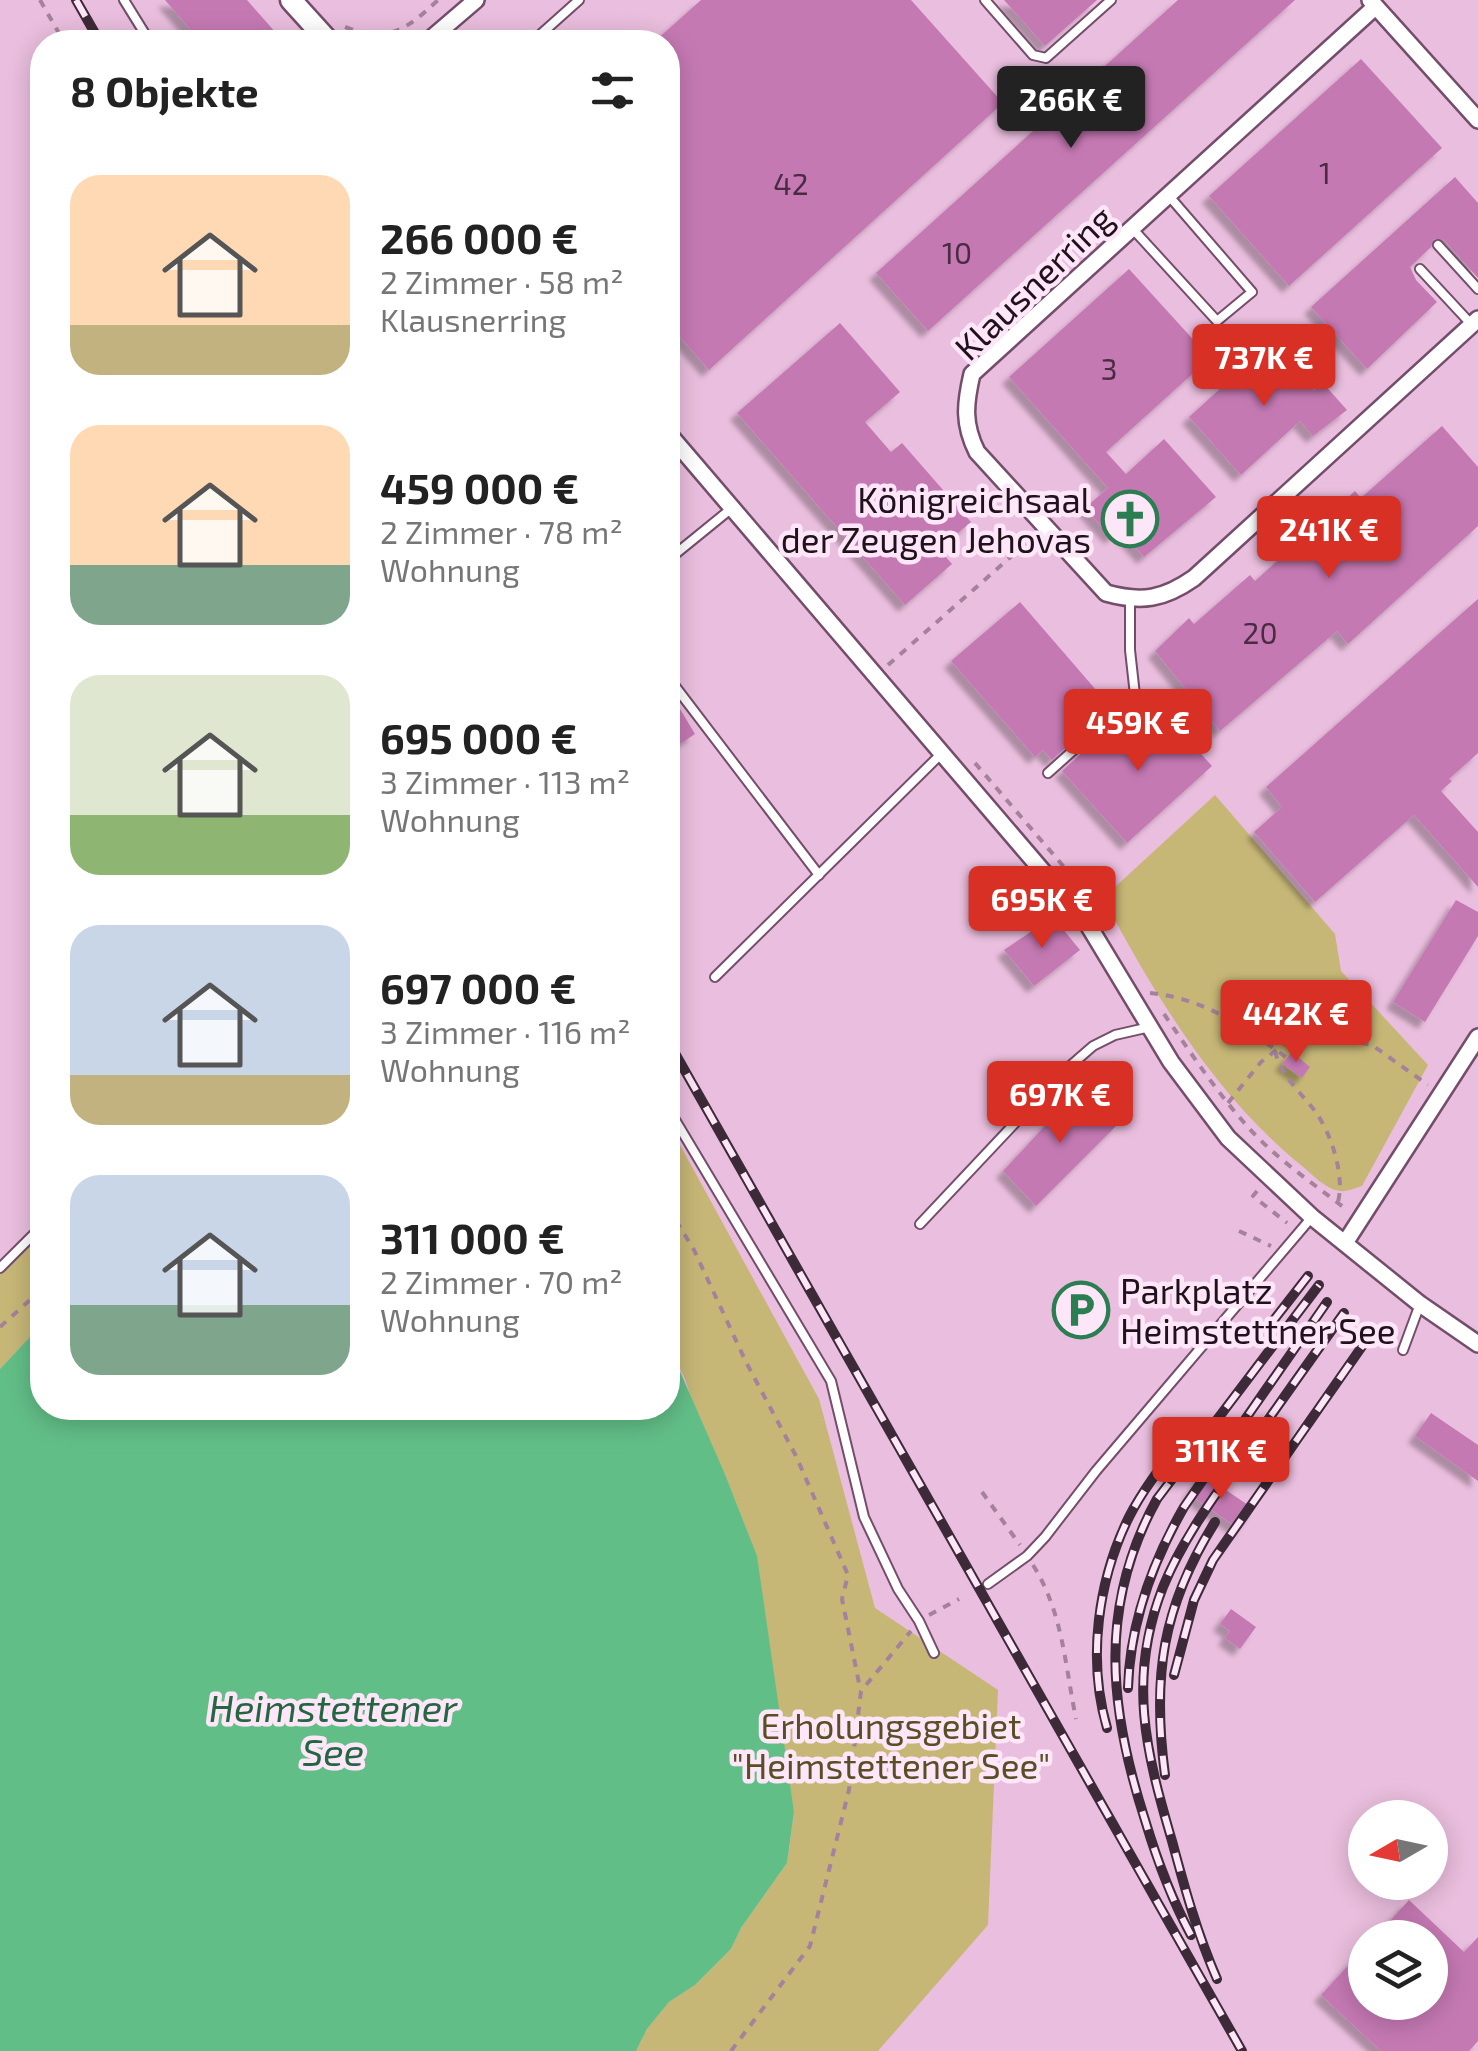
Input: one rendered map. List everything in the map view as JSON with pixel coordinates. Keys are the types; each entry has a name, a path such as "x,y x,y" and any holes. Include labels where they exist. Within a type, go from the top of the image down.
{"street":[{"path":"291,0 318,30"},
{"path":"441,30 476,0"},
{"name":"Klausnerring","path":"1130,600 1106,593 977,452 967,432 964,407 972,374 1372,3 1478,120"},
{"path":"1130,600 1172,594 1194,578 1475,322"},
{"path":"680,447 1087,923 1171,1062 1228,1138 1312,1217 1420,1304 1478,1344"},
{"path":"1345,1243 1478,1037"}],"lane":[{"path":"124,0 143,30"},
{"path":"546,30 580,0"},
{"path":"985,0 1033,55 1046,58 1111,0"},
{"path":"1132,227 1217,321 1252,292 1168,194"},
{"path":"1438,244 1478,289"},
{"path":"1420,268 1475,322"},
{"path":"680,550 732,508"},
{"path":"1048,774 1135,695 1130,600"},
{"path":"680,693 819,875"},
{"path":"715,976 943,752"},
{"path":"920,1224 1082,1055 1114,1035 1150,1027"},
{"path":"680,1128 831,1382 864,1517 934,1653"},
{"path":"988,1584 1028,1556 1312,1217"},
{"path":"0,1268 30,1238"},
{"path":"1404,1350 1420,1304"}],"path":[{"path":"40,0 57,30"},
{"path":"396,30 415,22 438,0"},
{"path":"331,18 356,30"},
{"path":"878,675 1045,527"},
{"path":"1150,993 1175,995 1215,1009 1287,1058"},
{"path":"1228,1102 1274,1048 1288,1041 1335,1038 1372,1045 1442,1095"},
{"path":"1274,1048 1278,1064 1319,1116 1336,1160 1342,1188 1338,1202"},
{"path":"1248,1128 1282,1160 1361,1221"},
{"path":"680,1227 796,1456 848,1575 842,1599 861,1691 850,1790 810,1946 731,2051"},
{"path":"1239,1231 1284,1252"},
{"path":"0,1326 30,1300"},
{"path":"982,1492 1022,1546"},
{"path":"1028,1556 1049,1591 1058,1616 1076,1720"},
{"path":"861,1691 919,1621 959,1599"}],"green space":[{"path":"1215,795 1335,934 1341,971 1428,1065 1362,1186 1343,1191 1324,1185 1242,1109 1189,1042 1103,898"},
{"name":"Erholungsgebiet \"Heimstettener See\"","path":"680,1145 819,1399 875,1608 998,1690 988,1925 878,2051 636,2051 647,2029 669,2002 695,1985 731,1949 741,1928 787,1863 794,1813 766,1631 680,1369"},
{"path":"30,1245 30,1337 0,1369 0,1274"}],"water":[{"name":"Heimstettener See","path":"30,1337 30,1420 680,1420 680,1371 757,1556 794,1812 787,1863 741,1928 731,1949 695,1985 669,2002 647,2029 636,2051 0,2051 0,1369"}],"building":[{"path":"165,0 247,0 273,30 191,30"},
{"path":"701,0 911,0 1003,103 709,370 680,337 680,30 667,30"},
{"path":"1004,0 1097,0 1045,46"},
{"path":"1178,0 1295,0 928,331 876,273"},
{"path":"1361,59 1442,148 1289,286 1209,196"},
{"path":"1455,177 1478,203 1478,278 1444,240 1434,239 1410,267 1416,280 1437,302 1367,369 1311,307"},
{"path":"1129,269 1210,358 1106,452 1126,474 1164,439 1216,497 1144,557 1120,530 1111,537 1085,508 1108,488 1009,377"},
{"path":"840,323 900,392 865,422 891,452 902,443 971,522 939,549 952,564 905,605 737,413"},
{"path":"1272,342 1314,390 1322,382 1347,410 1313,436 1300,421 1241,475 1189,417"},
{"path":"1442,426 1478,467 1478,526 1348,644 1337,631 1220,731 1155,651 1189,618 1194,624 1250,575 1255,581 1355,491 1361,498"},
{"path":"1478,599 1478,753 1441,791 1478,832 1478,887 1414,815 1315,902 1254,832 1282,807 1266,787"},
{"path":"1020,602 1103,698 1077,721 1085,730 1052,760 1043,750 1035,757 951,661"},
{"path":"1158,706 1212,766 1127,843 1062,771 1095,741 1107,753"},
{"path":"680,709 695,734 680,744"},
{"path":"1456,900 1478,912 1478,936 1425,1022 1393,1002"},
{"path":"1053,917 1080,950 1034,986 1004,950"},
{"path":"1292,1052 1310,1067 1302,1078 1282,1064"},
{"path":"1081,1087 1119,1123 1036,1206 1003,1171"},
{"path":"1431,1413 1478,1445 1478,1481 1415,1436"},
{"path":"1202,1474 1254,1509 1240,1530 1189,1494"},
{"path":"1231,1609 1256,1627 1240,1649 1225,1638 1230,1631 1220,1624"},
{"path":"1409,1900 1430,1920 1391,1920"},
{"path":"1448,1937 1464,1952 1478,1937 1478,2041 1469,2051 1381,2051 1321,1995 1348,1966 1348,2020 1448,2020"}],"railway":[{"path":"76,0 93,30"},
{"path":"680,1062 1242,2051"},
{"path":"1273,1321 1308,1276"},
{"path":"1191,1935 1154,1850 1123,1738 1115,1658 1125,1579 1157,1499 1319,1285"},
{"path":"1128,1688 1138,1617 1172,1528 1327,1302"},
{"path":"1217,1979 1192,1911 1148,1746 1143,1684 1152,1621 1163,1587 1190,1534 1344,1313"},
{"path":"1174,1675 1194,1600 1213,1560 1363,1345"},
{"path":"1107,1728 1097,1648 1110,1567 1129,1517 1191,1428"},
{"path":"1165,1775 1160,1706 1165,1644 1183,1584 1215,1522"}],"place":[{"name":"Königreichsaal der Zeugen Jehovas","path":"1130,519"},
{"name":"Parkplatz Heimstettner See","path":"1081,1310"}]}
